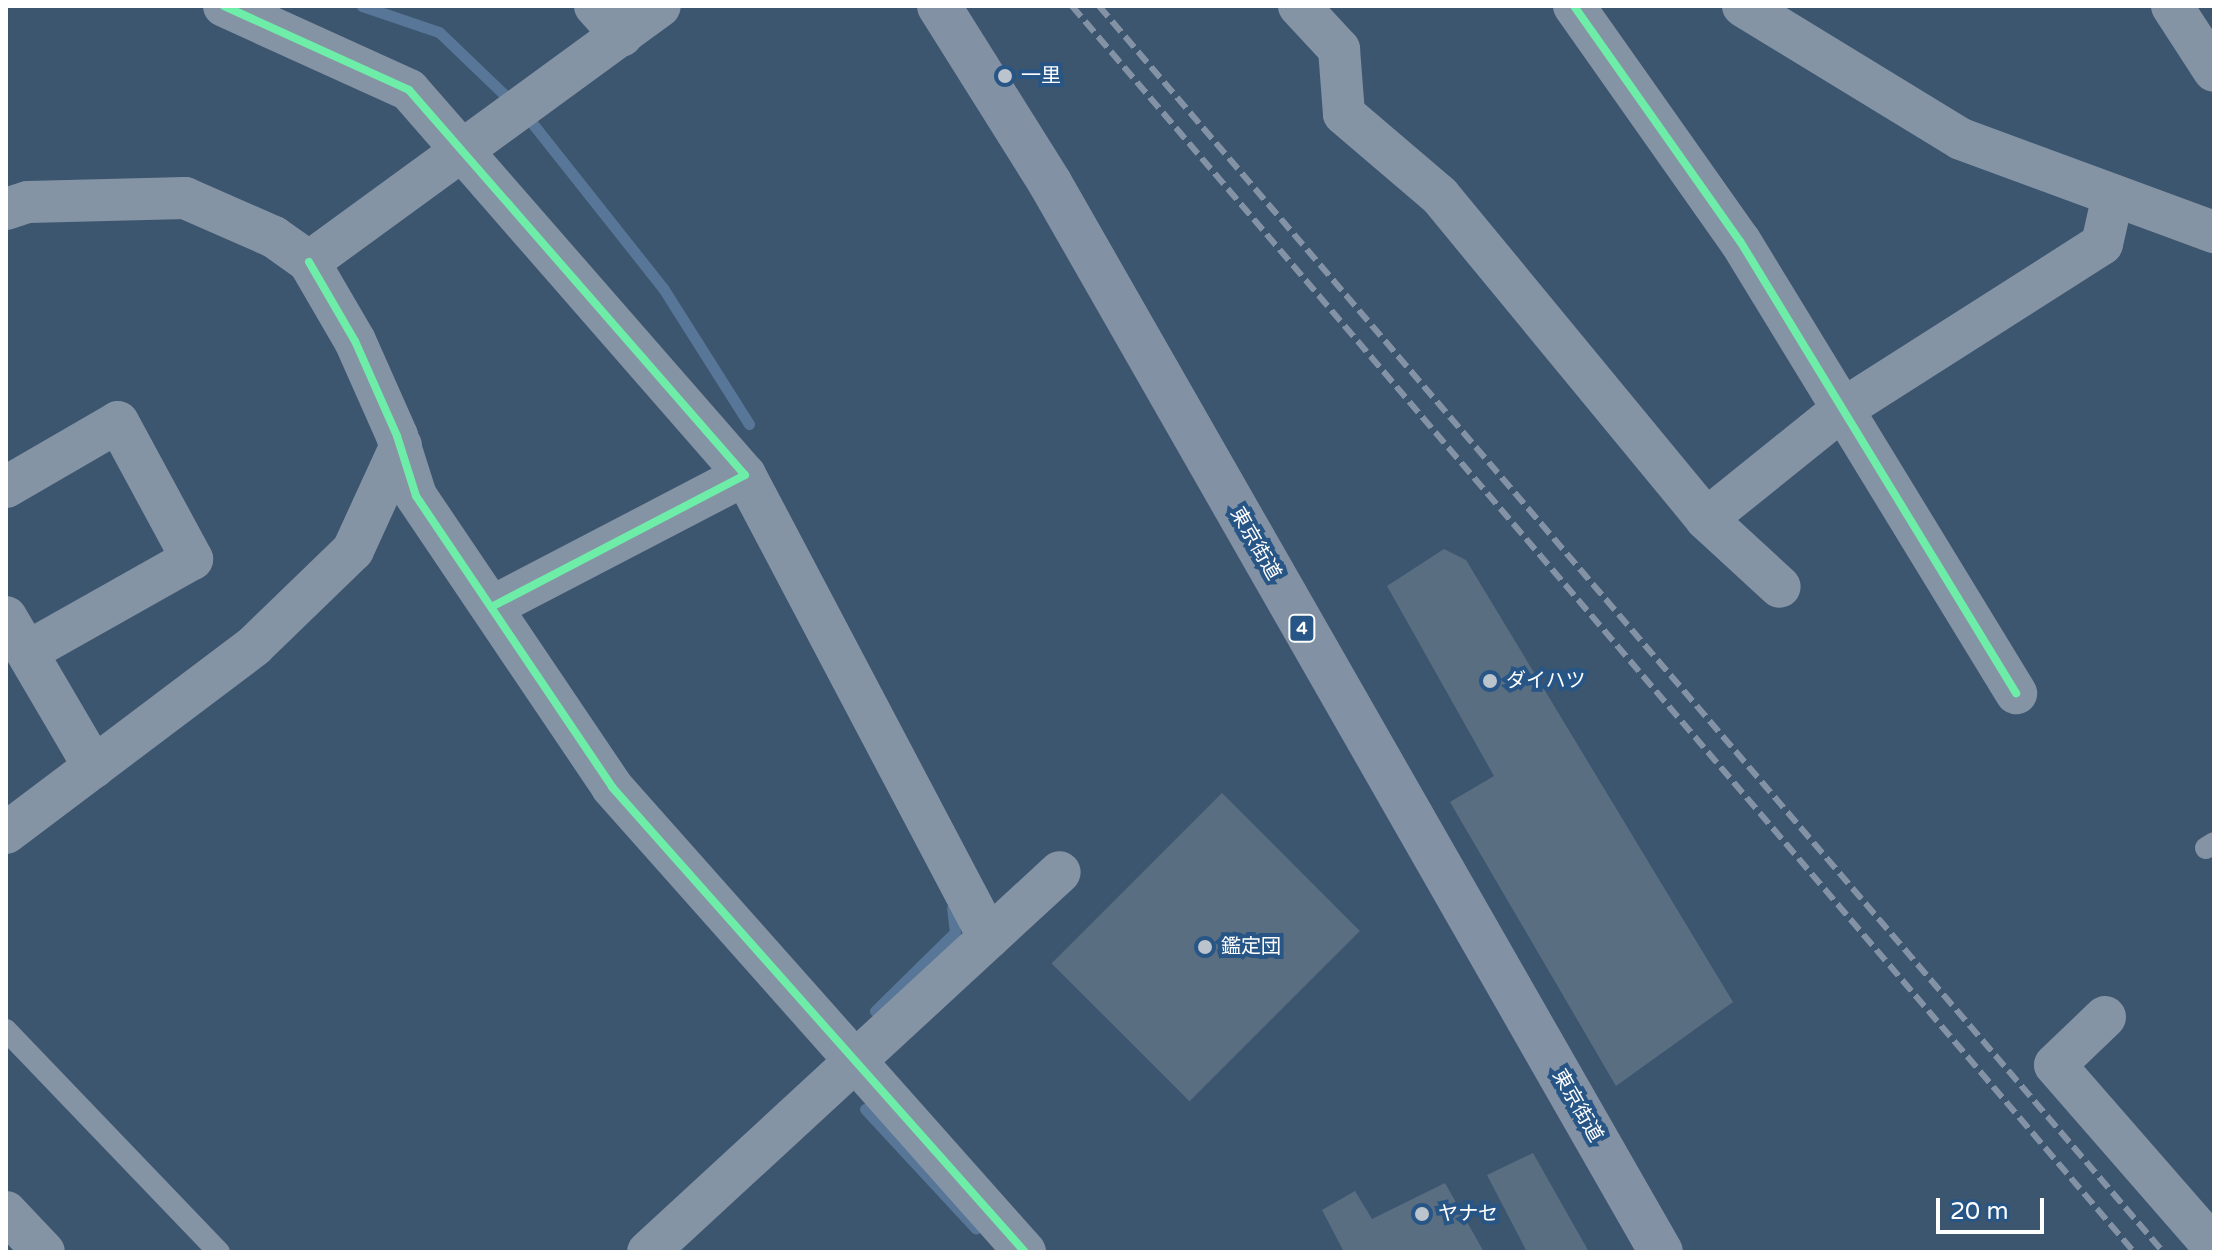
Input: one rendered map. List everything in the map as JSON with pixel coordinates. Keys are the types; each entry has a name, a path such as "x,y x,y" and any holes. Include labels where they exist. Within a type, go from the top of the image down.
{"highway":[{"name":"東京街道","path":"939,6 1050,183 1661,1252"}],"street":[{"path":"224,6 409,90 745,475 989,938"},
{"path":"309,262 464,150 608,21 660,6"},
{"path":"1299,6 1339,49 1344,114 1440,196 1706,519 1780,587"},
{"path":"1574,6 1740,241 2016,693"},
{"path":"1743,6 1961,139 2214,232"},
{"path":"2172,6 2214,71"},
{"path":"1706,519 1843,409 2102,244 2113,195"},
{"path":"6,209 28,202 185,198 274,237 309,262 355,341 401,445 416,496 612,787 1025,1252"},
{"path":"6,487 118,422 192,559 16,634 94,767"},
{"path":"6,833 254,646 353,550 401,445"},
{"path":"491,607 745,475"},
{"path":"648,1252 1060,872"},
{"path":"2105,1017 2055,1065 2214,1247"},
{"path":"6,1212 44,1252"}],"lane":[{"path":"6,1030 219,1252"}],"building":[{"path":"1444,549 1466,560 1733,1002 1616,1086 1450,802 1494,776 1387,586"},
{"name":"鑑定団","path":"1222,793 1360,931 1189,1101 1052,963"},
{"name":"ヤナセ","path":"1533,1153 1589,1252 1527,1252 1487,1175"},
{"name":"ヤナセ","path":"1445,1183 1484,1252 1344,1252 1322,1210 1355,1191 1372,1219"}],"waterway":[{"path":"362,6 439,32 512,102"},
{"path":"525,114 663,288 749,424"},
{"path":"875,1011 955,932 952,908"},
{"path":"865,1109 976,1229"}],"railway":[{"path":"1072,6 2134,1252"},
{"path":"1099,6 2163,1252"}],"cycle path":[{"path":"224,6 409,90 745,475 491,607"},
{"path":"1574,6 1740,241 2016,693"},
{"path":"309,262 355,341 397,436 416,496 612,787 1025,1252"}],"place":[{"name":"一里","path":"1005,76"},
{"name":"ダイハツ","path":"1490,681"},
{"name":"鑑定団","path":"1205,947"},
{"name":"ヤナセ","path":"1422,1214"}]}
